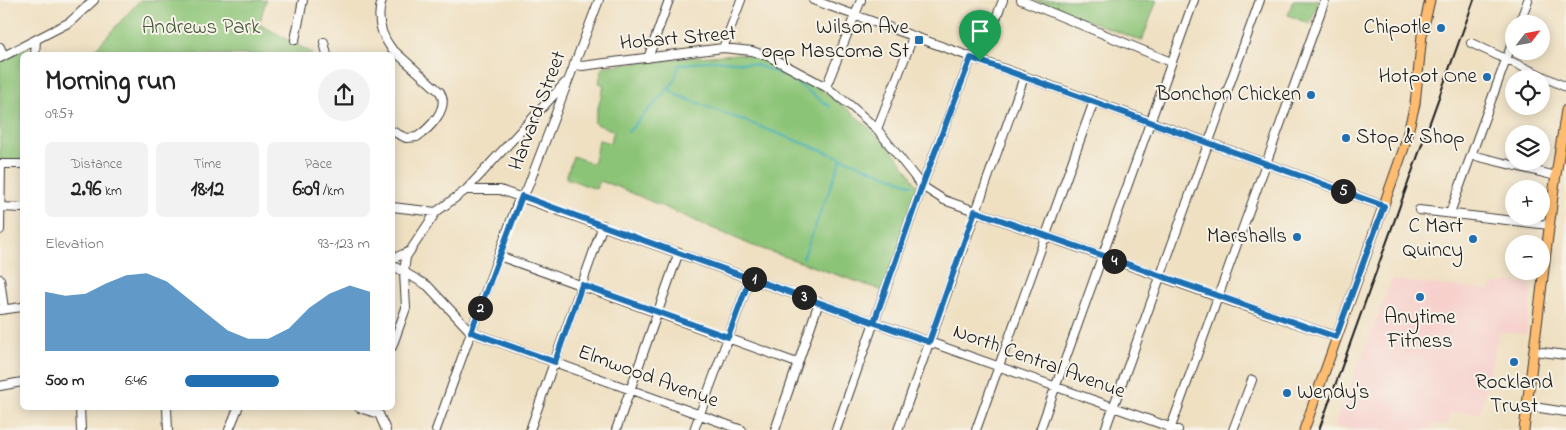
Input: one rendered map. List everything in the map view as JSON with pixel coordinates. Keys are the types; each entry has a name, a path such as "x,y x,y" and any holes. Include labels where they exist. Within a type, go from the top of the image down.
{"main road":[{"path":"1304,430 1384,206 1412,121 1422,35 1430,0"},
{"path":"1550,218 1566,110"},
{"path":"1524,430 1549,225"}],"street":[{"path":"0,47 2,57 76,18 94,0"},
{"path":"295,40 302,0"},
{"path":"382,0 379,21 385,40 391,48 440,92 444,99 442,110 417,137 406,138 395,132"},
{"name":"Harvard Street","path":"436,430 522,196 527,189 599,0"},
{"path":"648,58 670,0"},
{"path":"723,48 741,0"},
{"path":"813,0 1384,206"},
{"path":"826,87 861,0"},
{"path":"980,61 1003,0"},
{"path":"1022,0 1172,62"},
{"path":"1040,430 1194,0"},
{"path":"1105,430 1260,0"},
{"path":"1173,429 1325,0"},
{"path":"1522,15 1528,0"},
{"path":"877,129 913,37"},
{"path":"35,52 36,40"},
{"path":"324,42 326,52"},
{"path":"1471,43 1505,60"},
{"name":"Hobart Street","path":"574,64 582,66 723,48 746,50 770,57 826,87 877,129 922,186 944,200 1218,298 1336,337"},
{"path":"836,430 922,186 971,58"},
{"path":"1450,213 1506,60 1566,87"},
{"path":"898,430 1024,77"},
{"path":"395,339 406,308 404,273 408,252 436,212 466,190 568,80"},
{"path":"976,430 1094,101"},
{"path":"1472,155 1556,176"},
{"path":"0,230 1,164 20,164"},
{"name":"North Central Avenue","path":"466,190 500,190 522,196 1173,429"},
{"path":"0,207 20,208"},
{"path":"395,207 436,212"},
{"path":"1418,210 1505,220"},
{"path":"530,430 603,225"},
{"path":"395,258 408,252"},
{"path":"616,430 680,252"},
{"path":"500,256 728,337 797,364"},
{"name":"Elmwood Avenue","path":"395,267 416,278 432,290 471,332 742,430"},
{"path":"694,430 750,278"},
{"path":"0,279 2,310 20,307"},
{"path":"775,430 819,302"},
{"path":"1534,351 1566,355"},
{"path":"1233,430 1252,380"},
{"path":"0,386 20,382"},
{"path":"1527,406 1566,412"},
{"path":"80,410 81,430"},
{"path":"167,410 168,430"},
{"path":"229,430 237,410"},
{"path":"378,411 386,430"}],"shaded area":[{"path":"1392,280 1488,290 1497,284 1515,282 1532,285 1526,334 1499,332 1480,413 1450,412 1448,425 1433,425 1426,430 1358,430 1334,427"}],"green space":[{"name":"Andrews Park","path":"140,0 266,0 259,24 310,52 93,52"},
{"path":"1034,0 1157,0 1142,41"},
{"path":"1293,0 1319,0 1310,24 1288,15"},
{"path":"27,47 30,50 30,52 20,52 20,161 0,161 0,61"},
{"path":"737,54 767,60 787,69 832,97 876,134 910,173 920,193 884,291 751,245 618,187 600,181 596,189 566,178 573,156 593,164 599,140 610,143 614,131 594,123 604,85 599,83 602,67 656,60"}],"waterway":[{"path":"830,107 787,76 753,64 715,60 679,65 674,82 669,88 677,95 912,185"},
{"path":"628,132 669,88"},
{"path":"803,258 841,159"}],"railway":[{"path":"1319,430 1474,0"}],"place":[{"name":"Chipotle","path":"1441,28"},
{"name":"Wilson Ave opp Mascoma St","path":"919,40"},
{"name":"Hotpot One","path":"1487,77"},
{"name":"Bonchon Chicken","path":"1311,95"},
{"name":"Stop & Shop","path":"1346,138"},
{"name":"Marshalls","path":"1297,237"},
{"name":"C Mart Quincy","path":"1473,239"},
{"name":"Anytime Fitness","path":"1420,297"},
{"name":"Rockland Trust","path":"1514,362"},
{"name":"Wendy's","path":"1287,393"}],"route":[{"path":"980,61 971,58 922,186 874,322 750,278 728,337 582,285 555,362 471,332 500,256 517,204 522,196 819,302 874,322 929,342 975,211 1218,298 1336,337 1384,206 980,61"}]}
